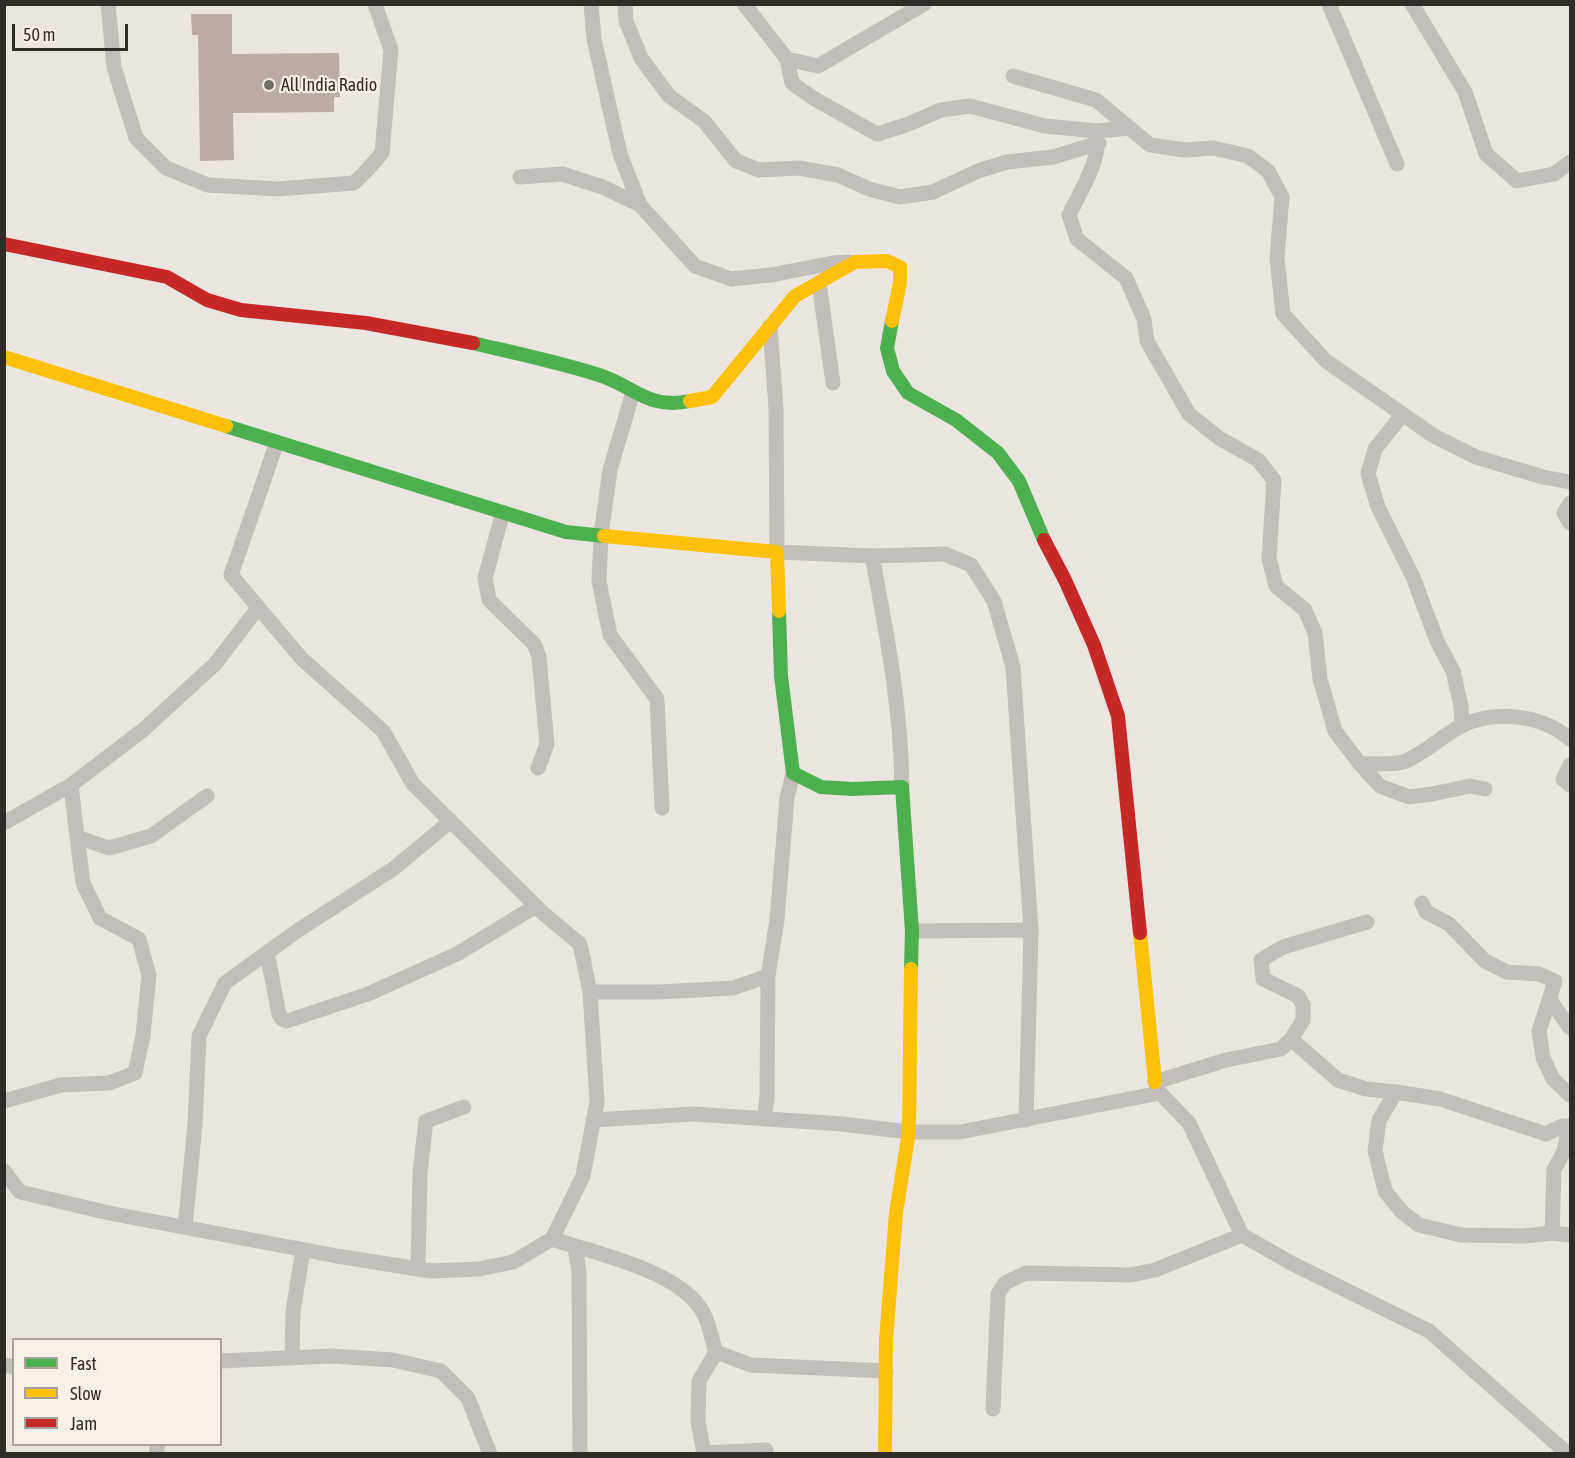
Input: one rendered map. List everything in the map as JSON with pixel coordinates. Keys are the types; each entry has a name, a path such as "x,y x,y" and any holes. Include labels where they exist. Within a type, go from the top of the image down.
{"street":[{"path":"108,4 114,67 136,138 166,168 208,185 278,189 354,183 382,153 391,50 375,4"},
{"path":"591,4 594,39 620,154 640,205 695,266 731,279 771,275 833,263 887,261 900,267 900,283 887,348 893,371 908,393 956,420 998,453 1019,481 1037,527 1065,580 1094,645 1118,716 1158,1088 1189,1124 1242,1235 1293,1264 1429,1331 1568,1454"},
{"path":"625,4 626,21 641,58 669,96 704,121 736,161 759,171 799,168 838,175 869,189 900,197 933,192 978,171 1007,162 1053,157 1098,137 1130,128"},
{"path":"744,4 787,59 792,83 813,98 877,134 941,110 970,106 1098,137"},
{"path":"787,59 818,66 924,4"},
{"path":"1329,4 1397,164"},
{"path":"1412,4 1466,92 1486,154 1517,181 1554,174 1570,162"},
{"path":"1013,76 1096,100 1150,145 1185,150 1213,148 1248,156 1268,171 1282,197 1277,258 1283,315 1326,361 1434,436 1476,457 1543,477 1570,482"},
{"path":"1098,137 1090,173 1069,215 1077,239 1126,278 1144,319 1147,341 1189,414 1219,438 1258,460 1274,480 1269,559 1276,586 1305,610 1315,633 1320,679 1335,731 1380,786 1409,797 1470,786 1485,789"},
{"path":"520,177 562,174 603,187 640,205"},
{"path":"4,244 167,277 207,300 241,310 366,324 460,340 537,357 602,376 646,399 677,404 712,397 795,296 855,262"},
{"path":"819,283 833,383"},
{"path":"765,1119 768,976 777,920 787,798 793,773 780,676 776,409 770,326"},
{"path":"4,357 566,532 777,552 872,556 945,554 971,565 994,601 1012,667 1031,930 1026,1120"},
{"path":"633,392 610,470 601,535 599,581 610,635 657,699 662,808"},
{"path":"1403,414 1375,449 1368,474 1378,507 1413,577 1437,641 1453,671 1461,706 1462,726"},
{"path":"4,1171 20,1192 303,1250 431,1271 479,1269 513,1262 552,1239 583,1176 597,1102 590,992 580,944 536,906 413,784 383,731 302,659 231,575 277,442"},
{"path":"1570,503 1564,513 1570,523"},
{"path":"502,512 485,578 489,600 534,644 539,657 547,744 538,768"},
{"path":"872,556 893,668 901,740 912,931 909,1132 896,1213 886,1340 885,1454"},
{"path":"4,823 71,785 143,730 215,664 258,608"},
{"path":"1360,764 1404,762 1462,726 1491,717 1531,718 1560,730 1570,739"},
{"path":"1570,765 1563,779 1570,785"},
{"path":"793,773 821,788 902,787"},
{"path":"4,1101 61,1085 109,1083 135,1073 143,1035 149,975 139,939 100,918 83,883 71,785"},
{"path":"77,837 109,848 151,836 207,796"},
{"path":"184,1227 195,1125 199,1036 225,983 297,931 393,869 451,821"},
{"path":"1422,903 1426,912 1449,924 1485,961 1507,972 1539,974 1555,981 1539,1031 1543,1058 1553,1079 1570,1095"},
{"path":"267,953 279,1014 287,1021 368,994 457,954 536,906"},
{"path":"593,1120 694,1114 842,1124 909,1132 960,1132 1026,1120 1158,1088 1226,1060 1281,1049 1291,1039 1303,1020 1303,1005 1298,996 1263,979 1261,960 1283,947 1367,922"},
{"path":"912,931 1031,930"},
{"path":"590,992 659,992 733,988 768,976"},
{"path":"1550,1000 1570,1028"},
{"path":"1291,1039 1338,1080 1366,1089 1440,1099 1546,1134 1562,1126 1570,1126"},
{"path":"1396,1092 1379,1120 1375,1151 1385,1191 1402,1212 1419,1225 1461,1235 1524,1236 1552,1233 1570,1235"},
{"path":"418,1269 420,1172 426,1121 464,1107"},
{"path":"1552,1233 1554,1170 1564,1151 1570,1131"},
{"path":"993,1409 998,1294 1005,1283 1026,1273 1131,1275 1155,1270 1242,1235"},
{"path":"552,1239 635,1265 681,1288 701,1309 716,1352 699,1381 698,1421 704,1453 766,1450"},
{"path":"575,1247 579,1271 580,1454"},
{"path":"292,1358 293,1311 303,1250"},
{"path":"716,1352 751,1365 886,1371"},
{"path":"222,1361 331,1356 393,1360 441,1371 468,1398 490,1454"}],"building":[{"name":"All India Radio","path":"191,14 232,14 232,54 339,53 340,97 334,97 334,112 233,113 234,160 200,161 198,35 192,35"}],"traffic: fast":[{"path":"892,321 887,348 893,371 908,393 956,420 998,453 1019,481 1044,540"},
{"path":"473,343 599,375 652,400 675,403 690,401"},
{"path":"226,426 566,532 604,536"},
{"path":"779,611 781,676 793,773 821,787 852,789 902,787 912,931 911,969"}],"traffic: slow":[{"path":"690,401 712,397 795,296 855,262 887,261 900,267 900,283 892,321"},
{"path":"4,357 226,426"},
{"path":"604,536 777,552 779,611"},
{"path":"1140,933 1155,1082"},
{"path":"885,1454 886,1340 896,1213 909,1132 911,969"}],"traffic: jam":[{"path":"4,244 167,277 207,300 241,310 366,323 473,343"},
{"path":"1044,540 1094,645 1118,716 1140,933"}],"place":[{"name":"All India Radio","path":"269,85"}]}
